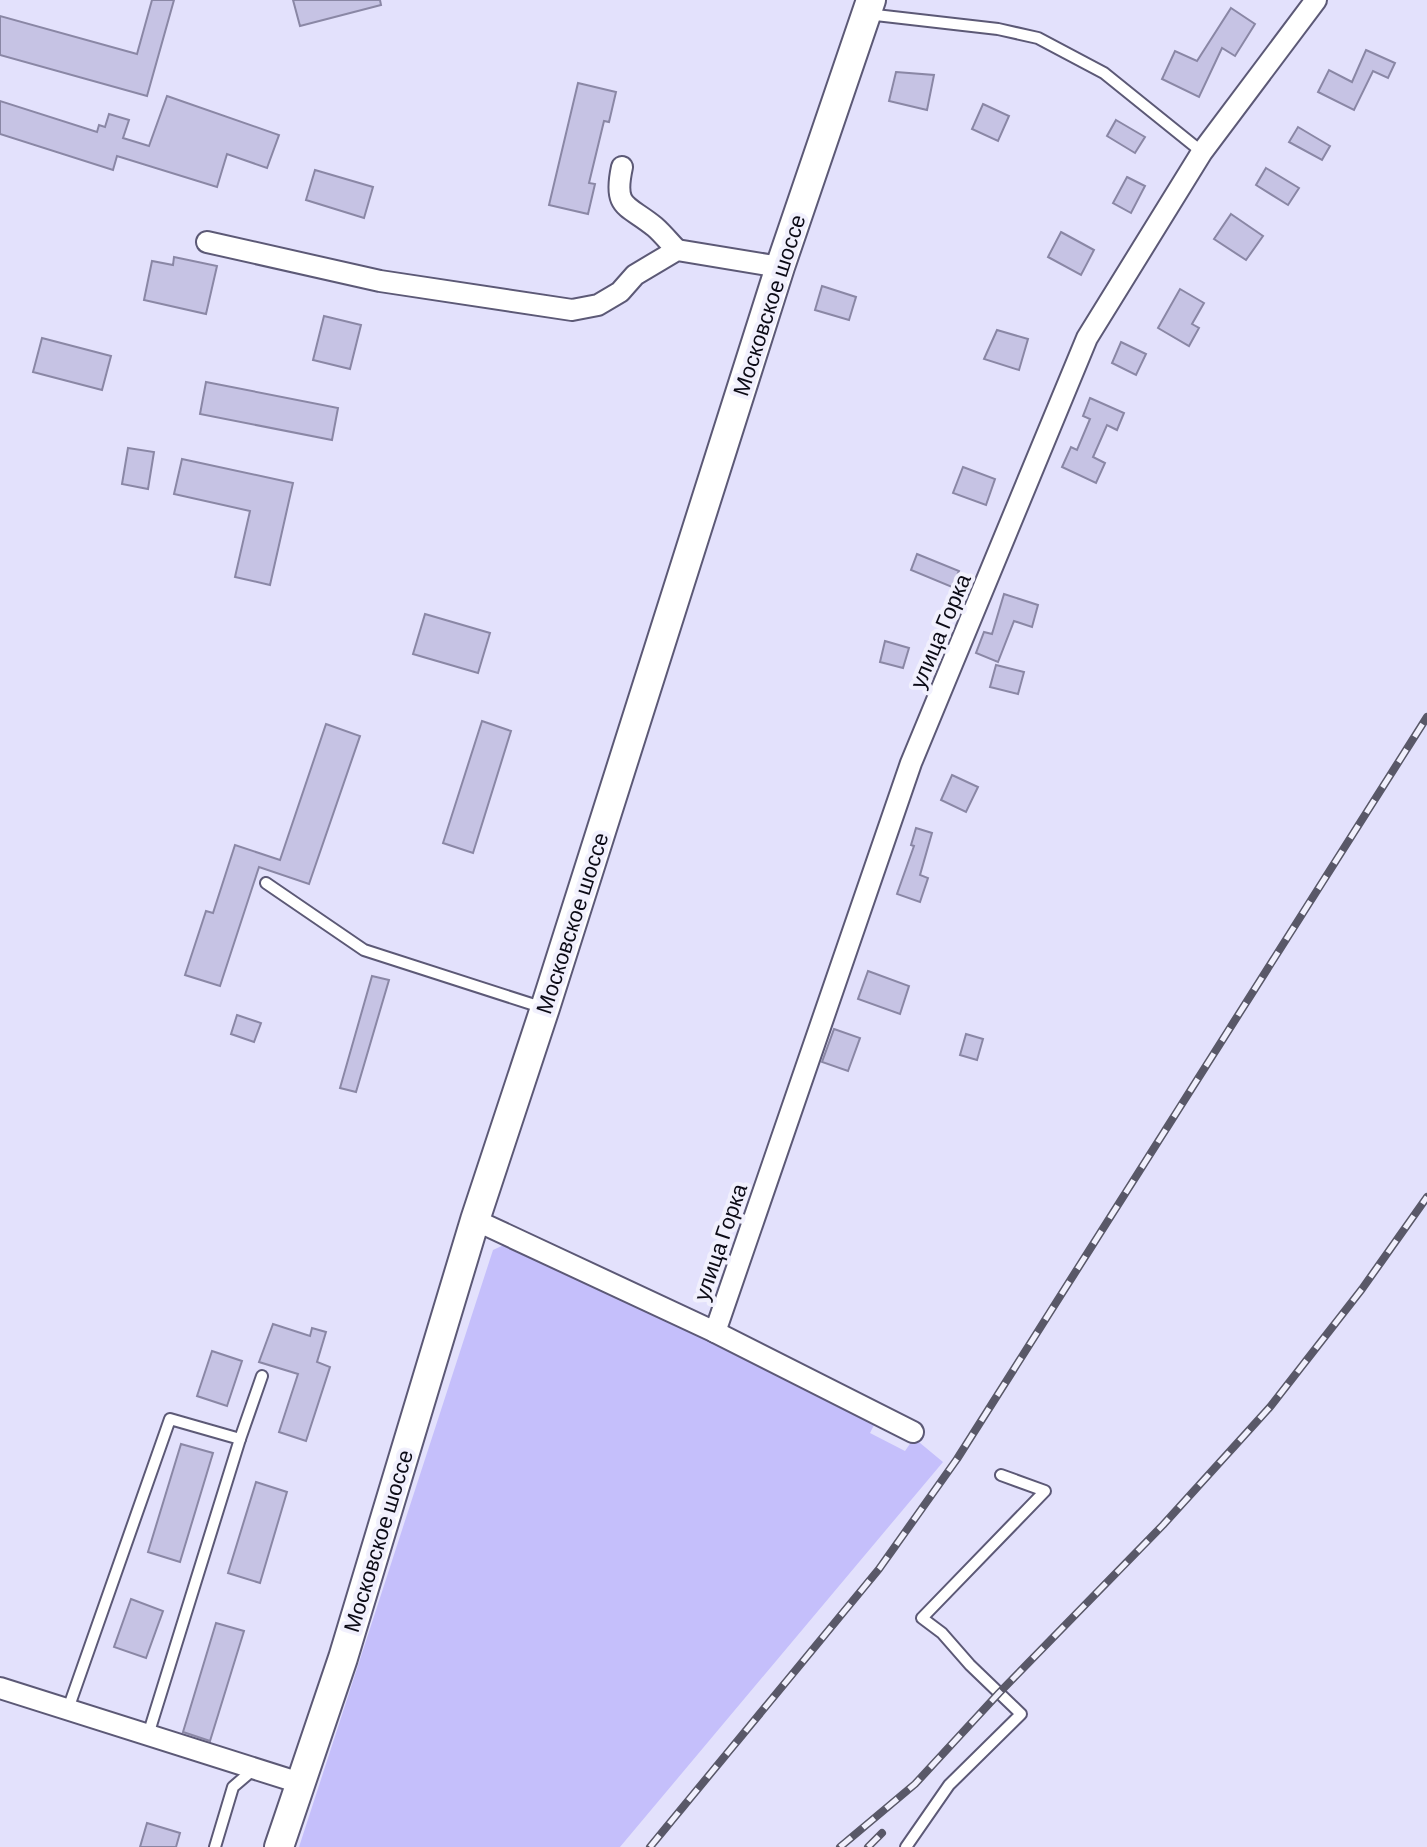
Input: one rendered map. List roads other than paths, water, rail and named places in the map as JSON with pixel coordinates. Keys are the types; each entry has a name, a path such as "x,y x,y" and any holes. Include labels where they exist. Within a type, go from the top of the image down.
{"main road":[{"name":"Московское шоссе","path":"279,1847 343,1658 475,1220 780,267 869,7"}],"street":[{"name":"улица Горка","path":"715,1332 911,763 1087,338 1202,152 1316,0"},
{"path":"622,167 618,187 624,205 656,228 677,250 780,267"},
{"path":"207,242 380,281 572,310 598,305 620,292 635,275 677,250"},
{"path":"475,1220 715,1332 913,1432"},
{"path":"0,1688 300,1783"}],"lane":[{"path":"869,7 1038,38 1104,73 1202,152"},
{"path":"266,883 364,950 545,1008"},
{"path":"148,1735 262,1376"},
{"path":"68,1709 170,1419 240,1439"},
{"path":"906,1847 949,1785 1021,1714 942,1633 922,1618 1045,1491 1001,1475"},
{"path":"215,1847 233,1787 254,1769"}],"railway":[{"path":"650,1847 879,1569 957,1459 1427,717"},
{"path":"840,1847 915,1784 1163,1525 1270,1407 1362,1289 1427,1197"},
{"path":"868,1847 882,1833"}]}
